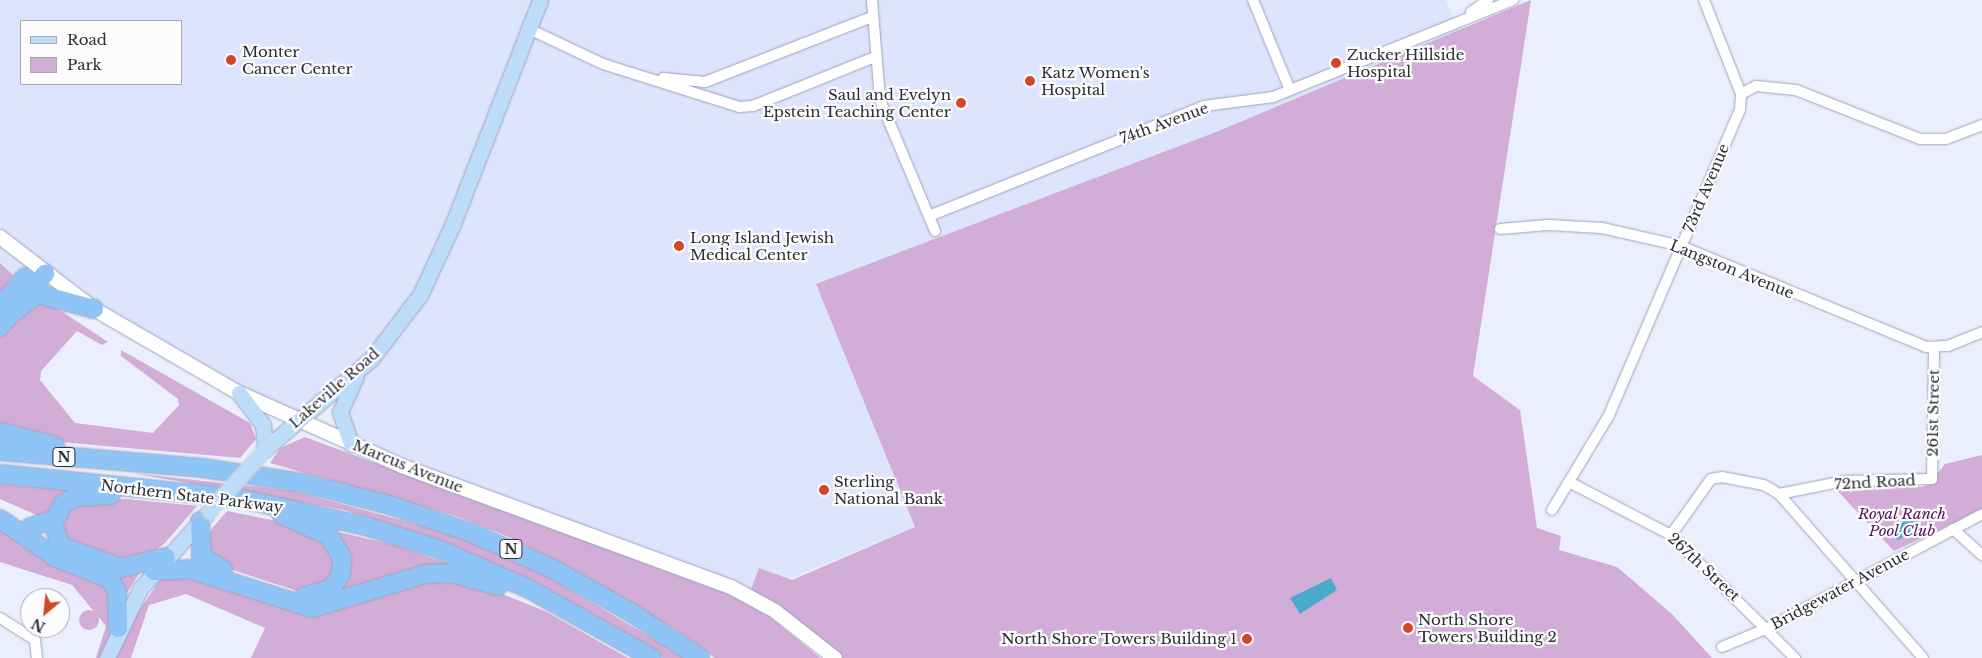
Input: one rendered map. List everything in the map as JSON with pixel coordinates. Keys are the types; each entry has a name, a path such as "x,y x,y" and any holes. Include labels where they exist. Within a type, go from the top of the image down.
{"highway":[{"path":"4,316 41,270"},
{"path":"4,316 38,294 94,309"},
{"path":"0,432 129,461"},
{"name":"Northern State Parkway","path":"0,451 129,461 274,478 417,513 553,569 700,658"},
{"name":"Northern State Parkway","path":"0,474 206,509 238,498 337,518 438,549 536,592 629,643 652,658"},
{"path":"47,552 30,527 54,519 63,504 80,496 206,509 200,552 209,565 303,597 321,595 334,586 343,562 329,536 238,498"},
{"path":"0,519 47,552 110,579 116,590 118,628"},
{"path":"54,519 58,542 71,553 126,568 167,557"},
{"path":"154,571 189,569 313,608 417,575 452,574 496,585 629,643"}],"main road":[{"name":"Lakeville Road","path":"107,658 118,628 154,571 206,509 265,449 360,368 406,317 438,259 540,0"},
{"name":"Marcus Avenue","path":"0,237 94,309 239,393 351,444 731,587 775,611 835,658"},
{"path":"351,444 340,412 360,368"},
{"path":"239,393 263,426 265,449"}],"street":[{"path":"872,0 875,57 880,100 936,231"},
{"path":"1252,0 1290,90"},
{"name":"74th Avenue","path":"1458,21 1488,0"},
{"name":"74th Avenue","path":"929,216 1204,106 1273,97 1513,0"},
{"path":"1704,0 1741,94 1756,86 1796,90 1920,139 1946,139 1982,125"},
{"path":"642,76 705,82 872,18"},
{"path":"529,29 603,64 746,107 875,57"},
{"name":"73rd Avenue","path":"1552,510 1571,483 1609,415 1740,109 1741,94"},
{"name":"Langston Avenue","path":"1500,229 1548,225 1602,228 1681,246 1914,344 1934,347 1982,332"},
{"name":"261st Street","path":"1932,479 1934,347"},
{"path":"1671,535 1711,479 1722,477 1764,486 1779,494 1923,658"},
{"name":"72nd Road","path":"1779,494 1844,481 1932,479"},
{"name":"267th Street","path":"1571,483 1671,535 1768,628 1795,658"},
{"name":"Bridgewater Avenue","path":"1722,646 1768,628 1853,580 1982,514"},
{"path":"1953,530 1982,555"},
{"path":"0,618 35,640 37,658"}],"shaded area":[{"path":"0,0 1446,0 1458,31 1216,132 817,284 915,527 749,595 351,444 342,424 359,370 298,420 36,266 0,307"}],"green space":[{"path":"1531,0 1473,376 1520,410 1537,528 1561,536 1559,550 1617,567 1672,614 1712,658 835,658 749,595 759,568 792,580 915,527 816,284 1216,132"},
{"path":"0,263 13,275 0,296"},
{"path":"43,299 108,342 102,345 77,331 41,371 40,380 75,423 153,433 179,405 178,399 121,356 121,350 250,423 256,439 240,458 38,440 0,426 0,337 28,303"},
{"path":"305,437 731,595 769,616 820,658 715,658 673,628 511,538 459,517 270,463 280,448"},
{"name":"Royal Ranch Pool Club","path":"1982,455 1982,510 1894,551 1831,484 1843,482 1853,489 1887,482 1921,487 1928,485 1945,464"},
{"path":"131,473 294,491 456,535 534,568 685,658 663,658 539,584 445,543 344,510"},
{"path":"0,484 74,490 48,520 0,499"},
{"path":"126,499 197,506 164,544 137,564 64,546 60,516 78,501"},
{"path":"227,511 292,524 320,537 337,554 334,581 304,593 217,565 203,539"},
{"path":"0,527 105,582 132,621 162,577 189,575 304,613 441,579 485,587 547,612 628,658 251,658 265,628 186,594 149,605 131,658 96,658 106,626 72,585 0,562"},
{"path":"338,532 395,545 462,569 334,592"},
{"path":"115,572 140,572 122,601"},
{"path":"89,610 96,613 99,620 96,627 89,630 82,627 79,620 82,613"}],"water":[{"path":"1914,516 1920,527 1898,540 1891,529"},
{"path":"1331,578 1337,590 1300,614 1290,598"}],"place":[{"name":"Monter Cancer Center","path":"231,60"},
{"name":"Zucker Hillside Hospital","path":"1336,63"},
{"name":"Katz Women's Hospital","path":"1030,81"},
{"name":"Saul and Evelyn Epstein Teaching Center","path":"961,103"},
{"name":"Long Island Jewish Medical Center","path":"679,246"},
{"name":"Sterling National Bank","path":"824,490"},
{"name":"North Shore Towers Building 2","path":"1408,628"},
{"name":"North Shore Towers Building 1","path":"1247,639"}]}
